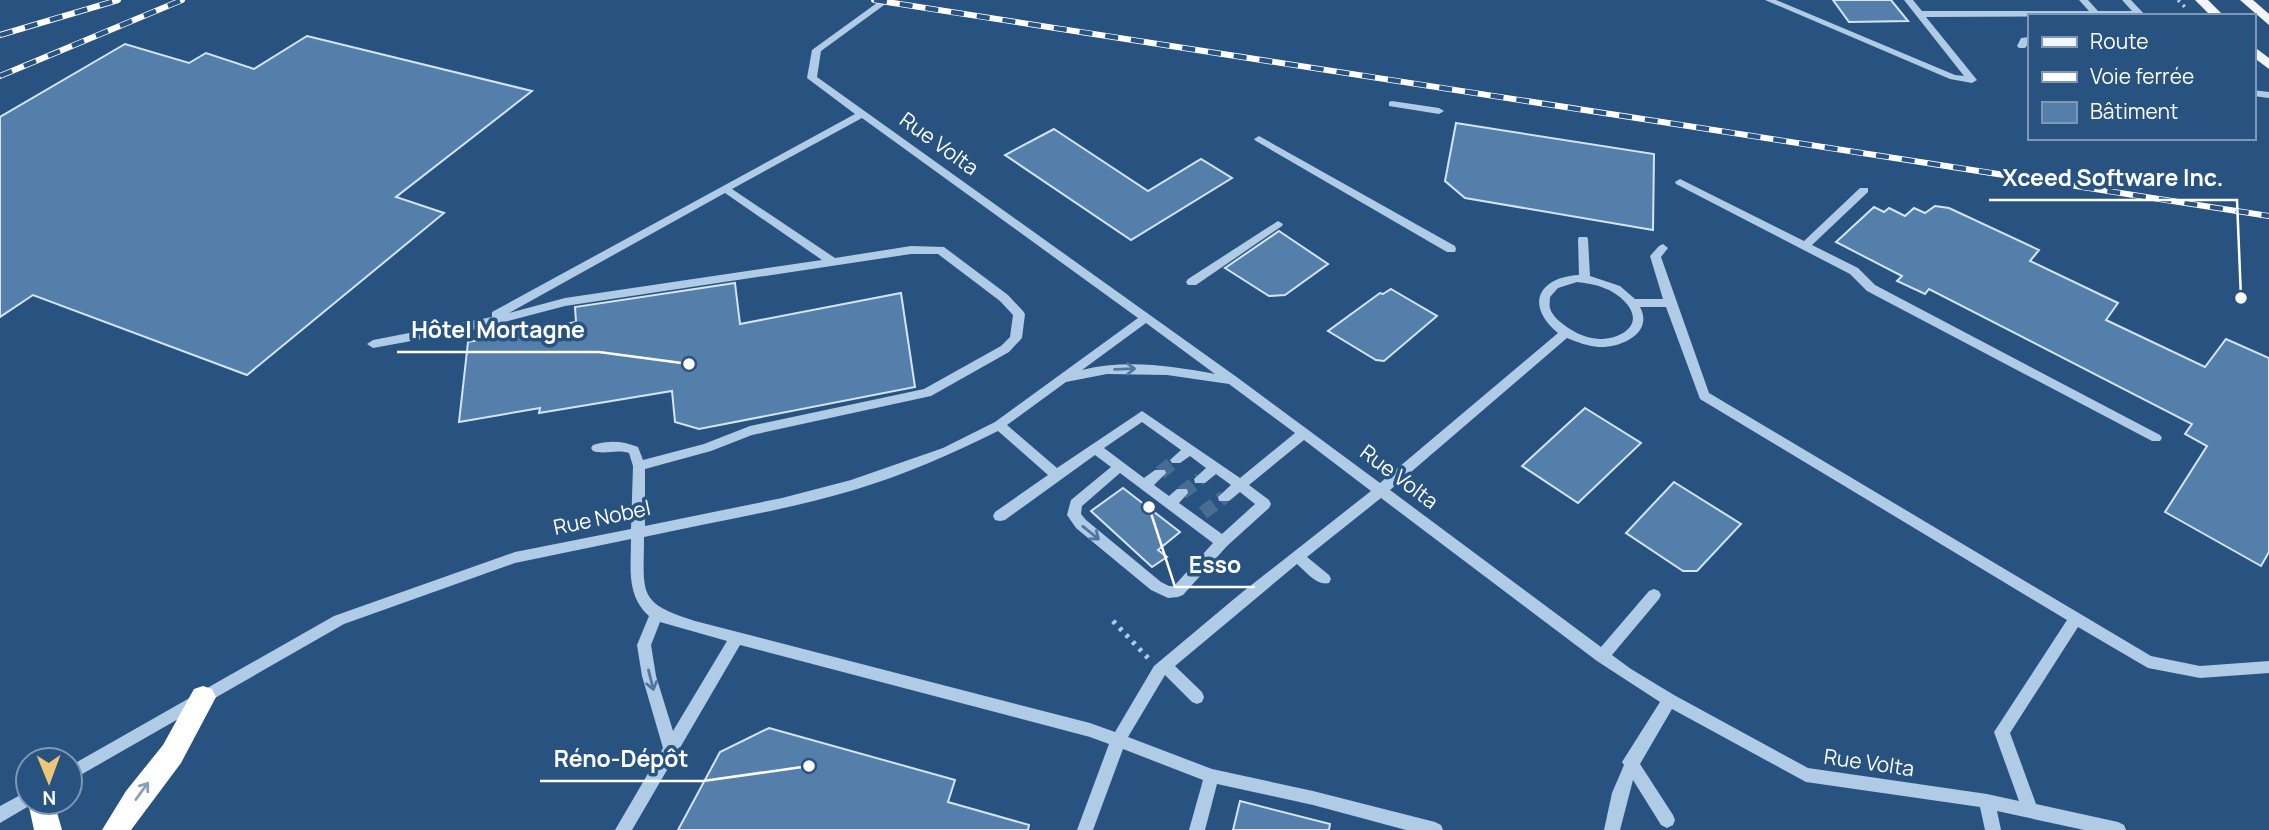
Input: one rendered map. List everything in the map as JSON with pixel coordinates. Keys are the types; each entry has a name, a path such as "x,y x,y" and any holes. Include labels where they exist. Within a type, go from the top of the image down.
{"highway":[{"path":"116,830 172,754 203,697"}],"main road":[{"path":"2201,0 2216,14"},
{"path":"2246,0 2269,21"},
{"path":"2255,52 2269,65"}],"street":[{"name":"Rue Volta","path":"887,0 817,50 813,78 1144,319 1234,381 1602,657 1669,700 1806,775 1987,801 2118,830"},
{"path":"1769,0 1953,77 1972,80 1908,0"},
{"path":"2083,0 2096,14"},
{"path":"2126,0 2140,14"},
{"path":"1919,13 2096,14"},
{"path":"1392,104 1439,111"},
{"path":"477,326 862,114"},
{"path":"1259,139 1451,249"},
{"path":"1680,182 1854,271 1871,288 2156,438"},
{"path":"725,189 833,262"},
{"path":"1805,246 1864,190"},
{"path":"1192,282 1278,223"},
{"path":"1583,239 1585,279"},
{"path":"1663,248 1655,256 1704,396 2148,662 2200,672 2269,667"},
{"path":"373,344 477,326 565,302 911,250 940,250 1004,298 1019,314 1016,338 1005,349 927,393 750,431 680,456 639,466"},
{"path":"1585,279 1613,286 1633,303 1639,320 1636,330 1626,338 1597,343 1565,333 1545,314 1542,304 1544,294 1551,286 1562,281 1585,279"},
{"path":"1633,303 1670,303"},
{"name":"Rue Nobel","path":"84,766 340,620 514,558 782,503 853,485 947,451 999,425 1144,319"},
{"path":"1085,830 1118,741 1162,668 1381,490 1565,333"},
{"path":"1058,381 1088,372 1129,369 1179,371 1234,381"},
{"path":"1000,516 1142,416 1264,504 1222,542 1178,591 1168,592 1156,586 1081,524 1074,515 1076,504 1119,467"},
{"path":"999,425 1056,475"},
{"path":"1224,497 1304,433"},
{"path":"597,448 617,445 634,450 639,466 637,585 642,602 656,614 1090,730 1212,776 1313,798 1435,830"},
{"path":"1095,448 1169,503 1198,517 1222,542"},
{"path":"1176,460 1190,450"},
{"path":"1200,479 1215,468"},
{"path":"1144,485 1160,473"},
{"path":"1169,503 1182,493"},
{"path":"1298,557 1324,579"},
{"path":"1602,657 1654,595"},
{"path":"656,614 644,645 649,677 670,746"},
{"path":"2030,810 2002,732 2076,618"},
{"path":"623,830 670,746 737,637"},
{"path":"1162,668 1197,697"},
{"path":"1612,830 1615,807 1630,762 1669,700"},
{"path":"1630,762 1667,820"},
{"path":"1197,830 1212,776"},
{"path":"1987,801 1993,830"}],"path":[{"path":"1113,621 1162,668"}],"building":[{"path":"1833,0 1891,0 1908,21 1849,22"},
{"path":"307,36 532,91 396,197 444,213 247,375 33,295 0,317 0,117 125,44 189,63 206,53 254,69"},
{"path":"1456,123 1654,154 1653,230 1465,198 1445,181"},
{"path":"1054,129 1148,191 1201,159 1232,178 1131,240 1005,155"},
{"path":"1935,206 1949,208 2039,250 2030,261 2118,303 2106,320 2205,367 2226,339 2269,358 2269,552 2261,566 2165,512 2207,446 2185,434 2192,424 1929,289 1925,294 1897,281 1902,276 1836,242 1874,207 1884,212 1889,208 1905,216 1914,208 1925,213"},
{"path":"1279,231 1328,264 1285,295 1269,296 1225,268"},
{"path":"735,283 740,324 901,293 915,387 699,429 675,422 672,391 539,413 540,408 459,422 468,342 576,322 575,307"},
{"path":"1391,289 1437,316 1384,361 1376,360 1328,331 1380,293"},
{"path":"1585,408 1641,443 1578,503 1522,466"},
{"path":"1674,482 1741,524 1697,571 1683,571 1626,533"},
{"path":"1123,488 1180,532 1158,550 1167,557 1152,567 1091,511"},
{"path":"769,728 955,780 948,802 1029,825 1028,830 678,830 720,752"},
{"path":"1240,801 1330,824 1329,830 1233,830"}],"tunnel":[{"path":"1160,473 1176,460"},
{"path":"1182,493 1200,479"},
{"path":"1203,513 1224,497"}],"railway":[{"path":"0,35 118,0"},
{"path":"0,76 182,0"},
{"path":"874,0 2269,216"}],"place":[{"name":"Xceed Software Inc.","path":"2241,298"},
{"name":"Hôtel Mortagne","path":"689,364"},
{"name":"Esso","path":"1149,507"},
{"name":"Réno-Dépôt","path":"809,766"}]}
